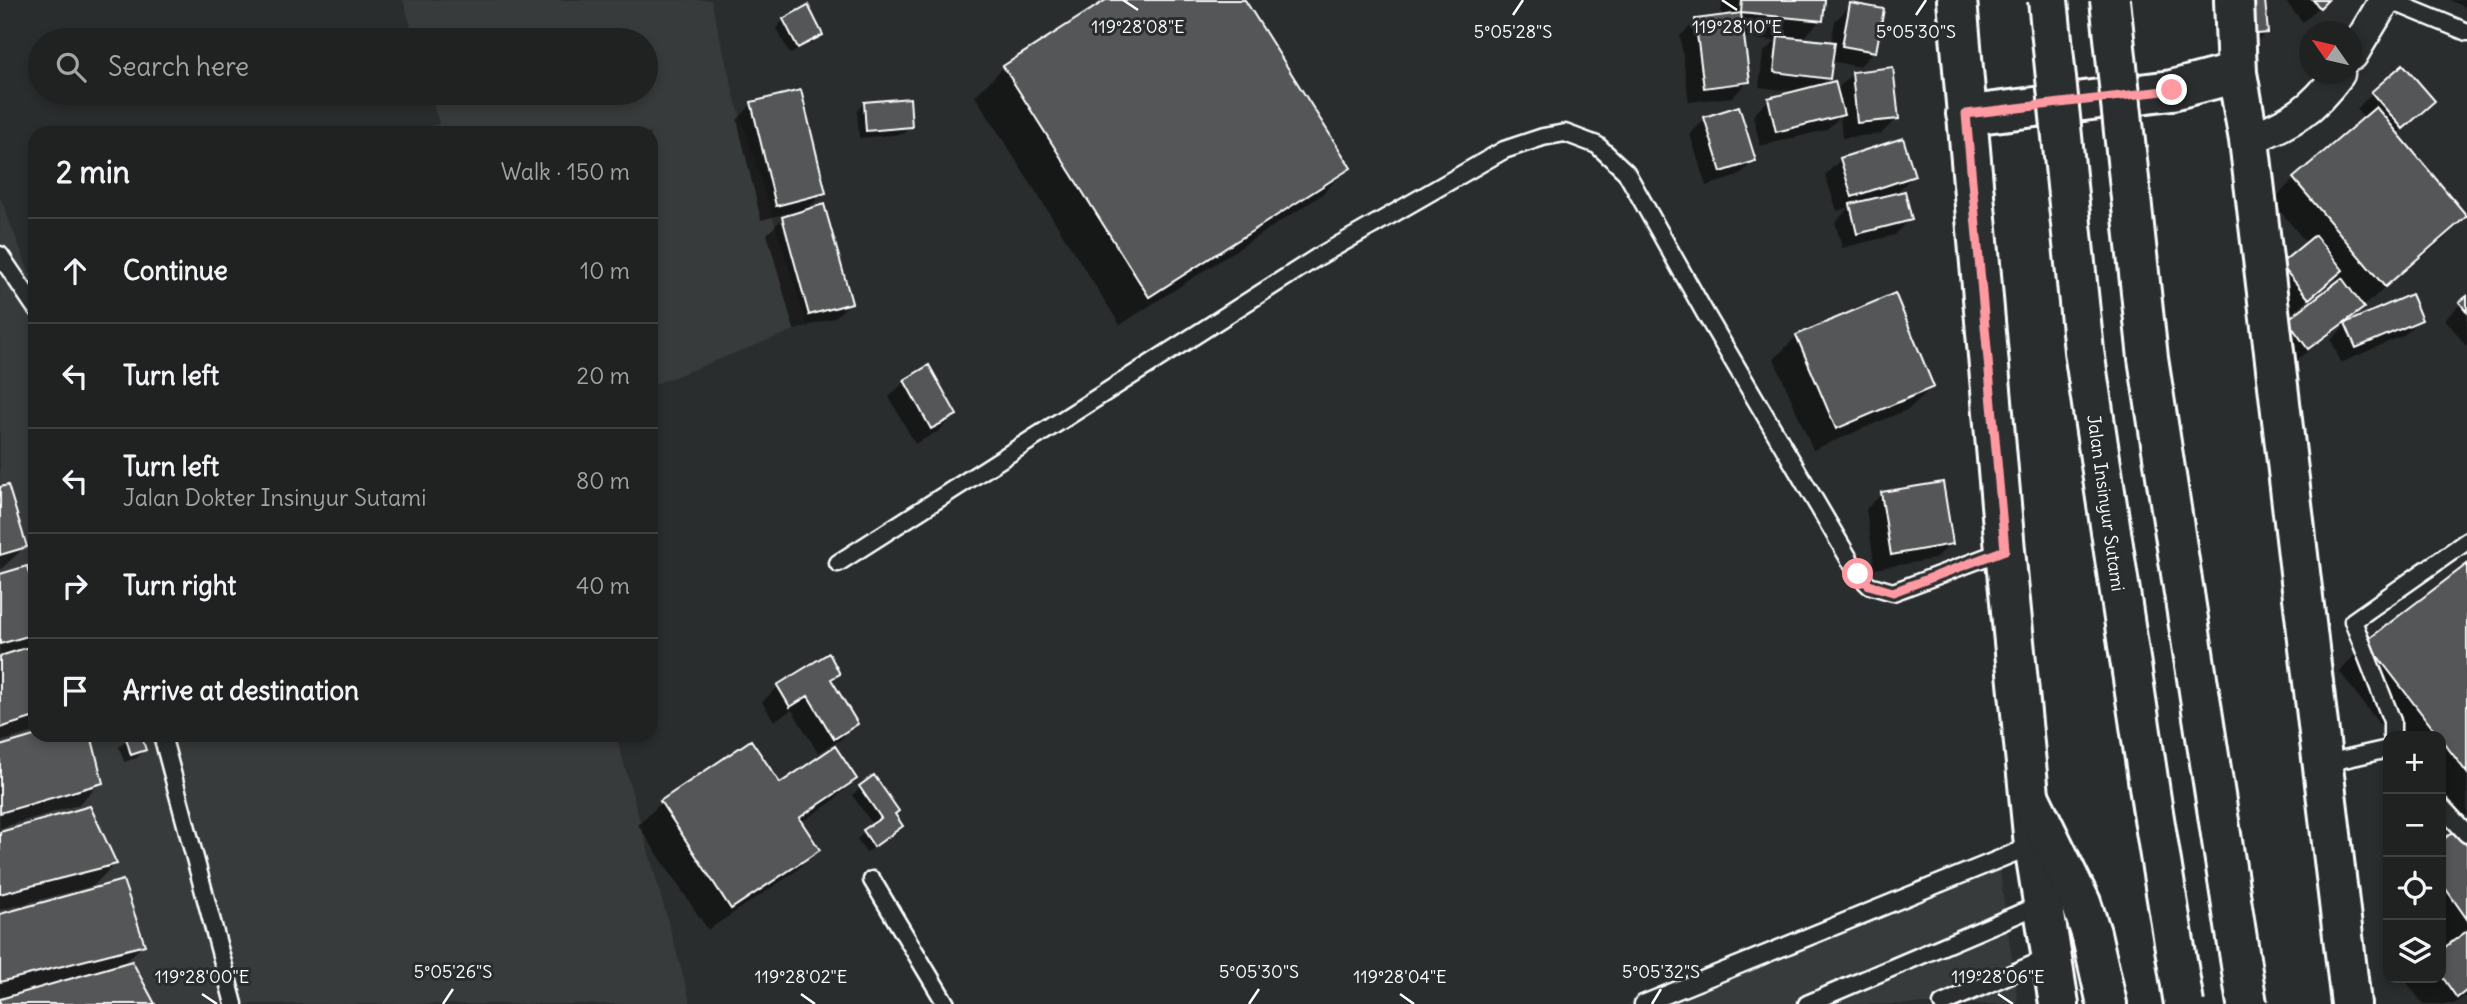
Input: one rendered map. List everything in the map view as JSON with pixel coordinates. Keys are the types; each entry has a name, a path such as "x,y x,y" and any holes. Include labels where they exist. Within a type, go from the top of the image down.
{"main road":[{"path":"1957,0 2005,550 2034,845 2059,1004"},
{"name":"Jalan Insinyur Sutami","path":"2048,0 2084,351 2184,1004"},
{"path":"2110,0 2148,358 2247,1004"},
{"path":"2234,0 2237,73 2249,140 2351,1004"},
{"path":"1966,114 2172,90 2237,73"},
{"path":"2030,798 2081,902 2107,1004"}],"street":[{"path":"2362,38 2387,0"},
{"path":"2249,140 2294,120 2313,106 2331,84"}],"lane":[{"path":"2387,0 2467,32"},
{"path":"838,564 1316,258 1504,150 1565,133 1597,145 1626,172 1858,574 1869,585 1893,592 2005,550"},
{"path":"0,254 28,296"},
{"path":"2392,731 2392,721 2353,621 2467,541"},
{"path":"164,742 234,1004"},
{"path":"2322,764 2383,750"},
{"path":"2446,811 2467,834"},
{"path":"1643,1004 2034,845"},
{"path":"872,880 946,1004"},
{"path":"1807,1004 2044,903"},
{"path":"1942,1004 2053,956"}],"shaded area":[{"path":"403,0 711,0 735,99 807,325 658,383 658,126 433,126 439,124 433,105 658,105 658,28 411,28"},
{"path":"0,197 28,269 28,742 618,742 691,1004 0,1004"},
{"path":"1997,850 2018,1004 1627,1004"}],"building":[{"path":"1106,0 1245,0 1351,168 1149,297 1003,66"},
{"path":"1742,0 1825,0 1823,21 1741,13"},
{"path":"2241,0 2265,0 2268,33 2245,35"},
{"path":"2313,0 2328,0 2320,8"},
{"path":"1850,3 1884,9 1876,52 1842,46"},
{"path":"808,5 823,35 798,48 783,19"},
{"path":"1741,13 1750,82 1704,88 1695,19"},
{"path":"1778,36 1835,42 1830,79 1774,72"},
{"path":"2403,64 2435,101 2403,129 2371,92"},
{"path":"1893,67 1899,119 1857,123 1852,72"},
{"path":"1835,81 1844,115 1776,132 1768,98"},
{"path":"801,90 826,193 776,206 751,102"},
{"path":"910,98 912,127 866,131 864,102"},
{"path":"1739,106 1756,161 1721,172 1704,117"},
{"path":"2376,107 2467,216 2385,287 2293,178"},
{"path":"1903,138 1915,176 1852,197 1840,158"},
{"path":"1905,191 1912,220 1857,234 1850,204"},
{"path":"824,204 852,303 809,315 782,217"},
{"path":"2315,235 2343,270 2309,299 2280,264"},
{"path":"2342,278 2364,308 2308,349 2287,320"},
{"path":"1895,293 1934,387 1836,429 1796,335"},
{"path":"2411,294 2422,320 2356,348 2345,323"},
{"path":"2467,296 2467,312 2459,302"},
{"path":"929,365 957,415 931,429 904,380"},
{"path":"1943,482 1953,544 1891,555 1881,492"},
{"path":"8,485 27,547 0,555 0,487"},
{"path":"2467,564 2467,773 2446,746 2446,731 2435,731 2366,641"},
{"path":"27,566 28,570 28,636 0,644 0,574"},
{"path":"28,647 28,719 0,728 0,656"},
{"path":"829,653 840,674 831,679 858,724 834,739 808,696 790,707 777,685"},
{"path":"28,738 28,742 93,742 103,783 0,813 0,746"},
{"path":"751,740 780,783 835,746 857,779 799,818 820,850 731,909 660,801"},
{"path":"127,742 143,742 146,750 131,755"},
{"path":"874,775 899,811 895,814 903,826 874,847 863,830 881,818 859,786"},
{"path":"90,806 117,864 0,894 0,832"},
{"path":"2456,830 2467,845 2467,919 2446,889 2446,837"},
{"path":"123,880 145,945 0,982 0,914"},
{"path":"2467,931 2467,990 2457,998 2446,982 2446,946"},
{"path":"132,961 155,1004 0,1004 0,999"}],"route":[{"path":"1858,574 1869,585 1893,592 2005,550 1966,114 2172,90"}]}
